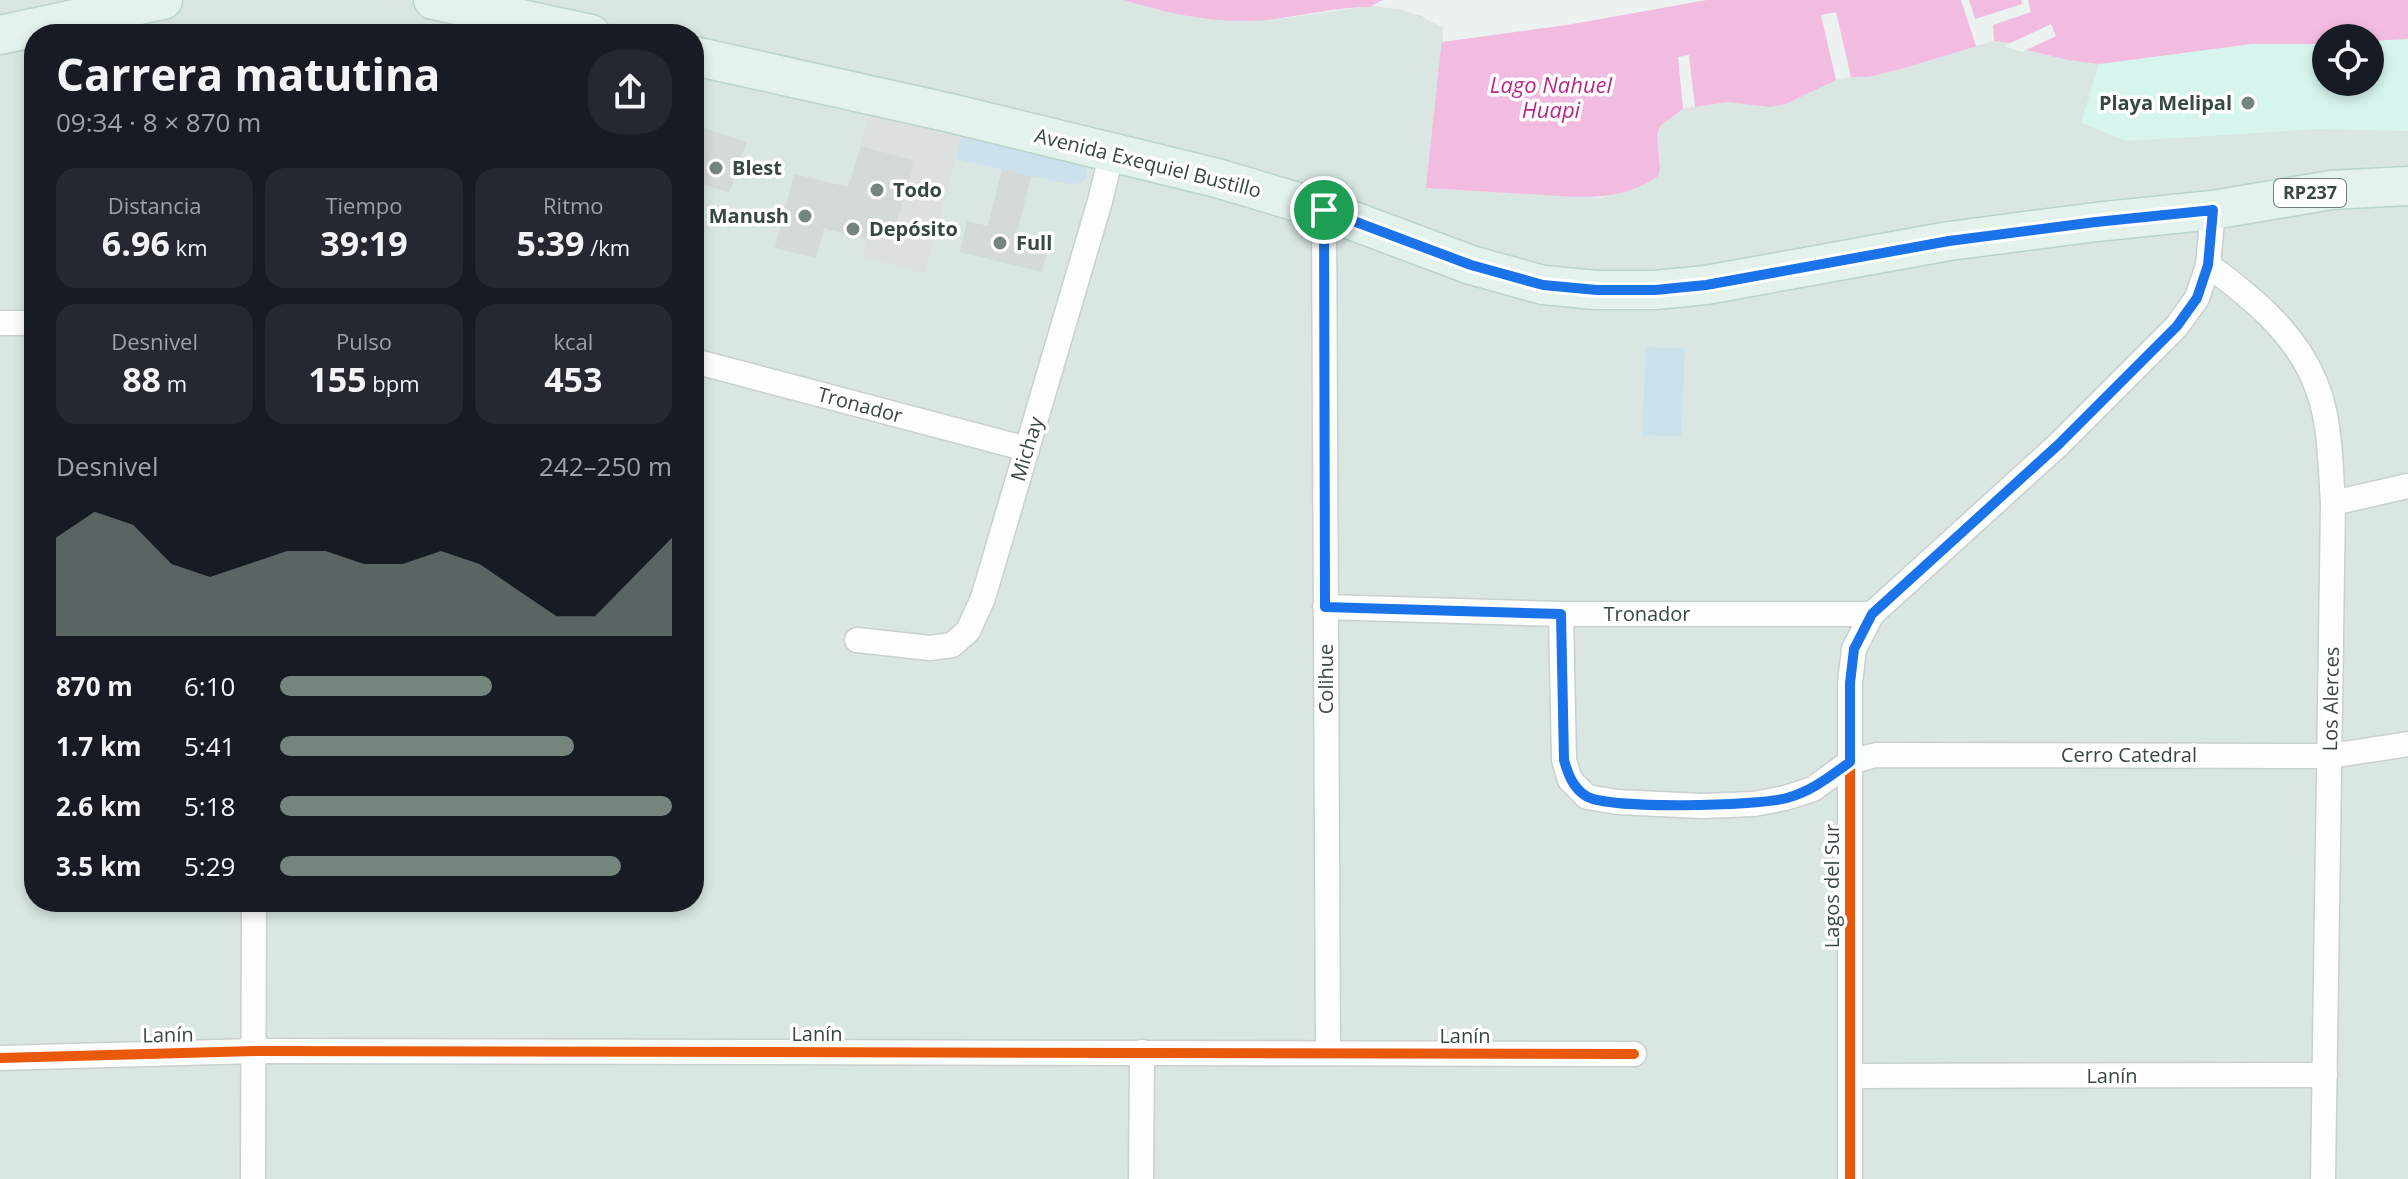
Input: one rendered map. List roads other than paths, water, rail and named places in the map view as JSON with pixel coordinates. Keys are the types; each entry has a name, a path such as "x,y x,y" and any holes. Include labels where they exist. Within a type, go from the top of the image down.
{"main road":[{"path":"51,24 163,0"},
{"path":"433,0 545,24"},
{"path":"0,35 24,30"},
{"name":"Avenida Exequiel Bustillo","path":"704,58 946,112 1217,178 1324,210 1471,265 1543,285 1597,290 1706,285 1949,241 2213,210 2331,190 2408,186"},
{"name":"Avenida Exequiel Bustillo","path":"2213,210 2350,210 2408,206"}],"street":[{"name":"Michay","path":"857,640 930,648 952,645 968,631 983,598 1112,152"},
{"name":"Colihue","path":"1324,210 1328,1053"},
{"name":"Lagos del Sur","path":"1850,1179 1850,683 1854,649 1872,614 2058,445 2177,326 2197,298 2208,265 2213,210"},
{"name":"Los Alerces","path":"2208,265 2248,294 2286,334 2316,383 2328,431 2333,503 2323,1179"},
{"path":"0,323 24,323"},
{"name":"Tronador","path":"704,364 1027,449"},
{"path":"2333,503 2408,486"},
{"name":"Tronador","path":"1325,607 1561,614 1872,614"},
{"path":"1561,614 1564,760 1570,780 1587,797 1617,802 1702,806 1754,804 1813,789 1850,762"},
{"name":"Cerro Catedral","path":"1850,762 1876,755 2330,756 2408,744"},
{"path":"253,1179 254,912"},
{"name":"Lanín","path":"0,1058 255,1051 1634,1054"},
{"path":"1141,1179 1142,1052"},
{"name":"Lanín","path":"1851,1076 2325,1075"}],"water":[{"name":"Lago Nahuel Huapi","path":"1123,0 2408,0 2408,39 2384,40 2384,24 2312,24 2312,44 2252,44 2099,64 2068,60 1994,41 1901,69 1836,80 1786,104 1770,107 1728,102 1683,109 1660,126 1657,136 1658,176 1640,187 1619,193 1577,197 1426,188 1443,28 1410,12 1360,7 1263,20 1228,21"}],"place":[{"name":"Playa Melipal","path":"2248,103"},
{"name":"Blest","path":"716,168"},
{"name":"Todo","path":"877,190"},
{"name":"Manush","path":"805,216"},
{"name":"Depósito","path":"853,229"},
{"name":"Full","path":"1000,243"}]}
